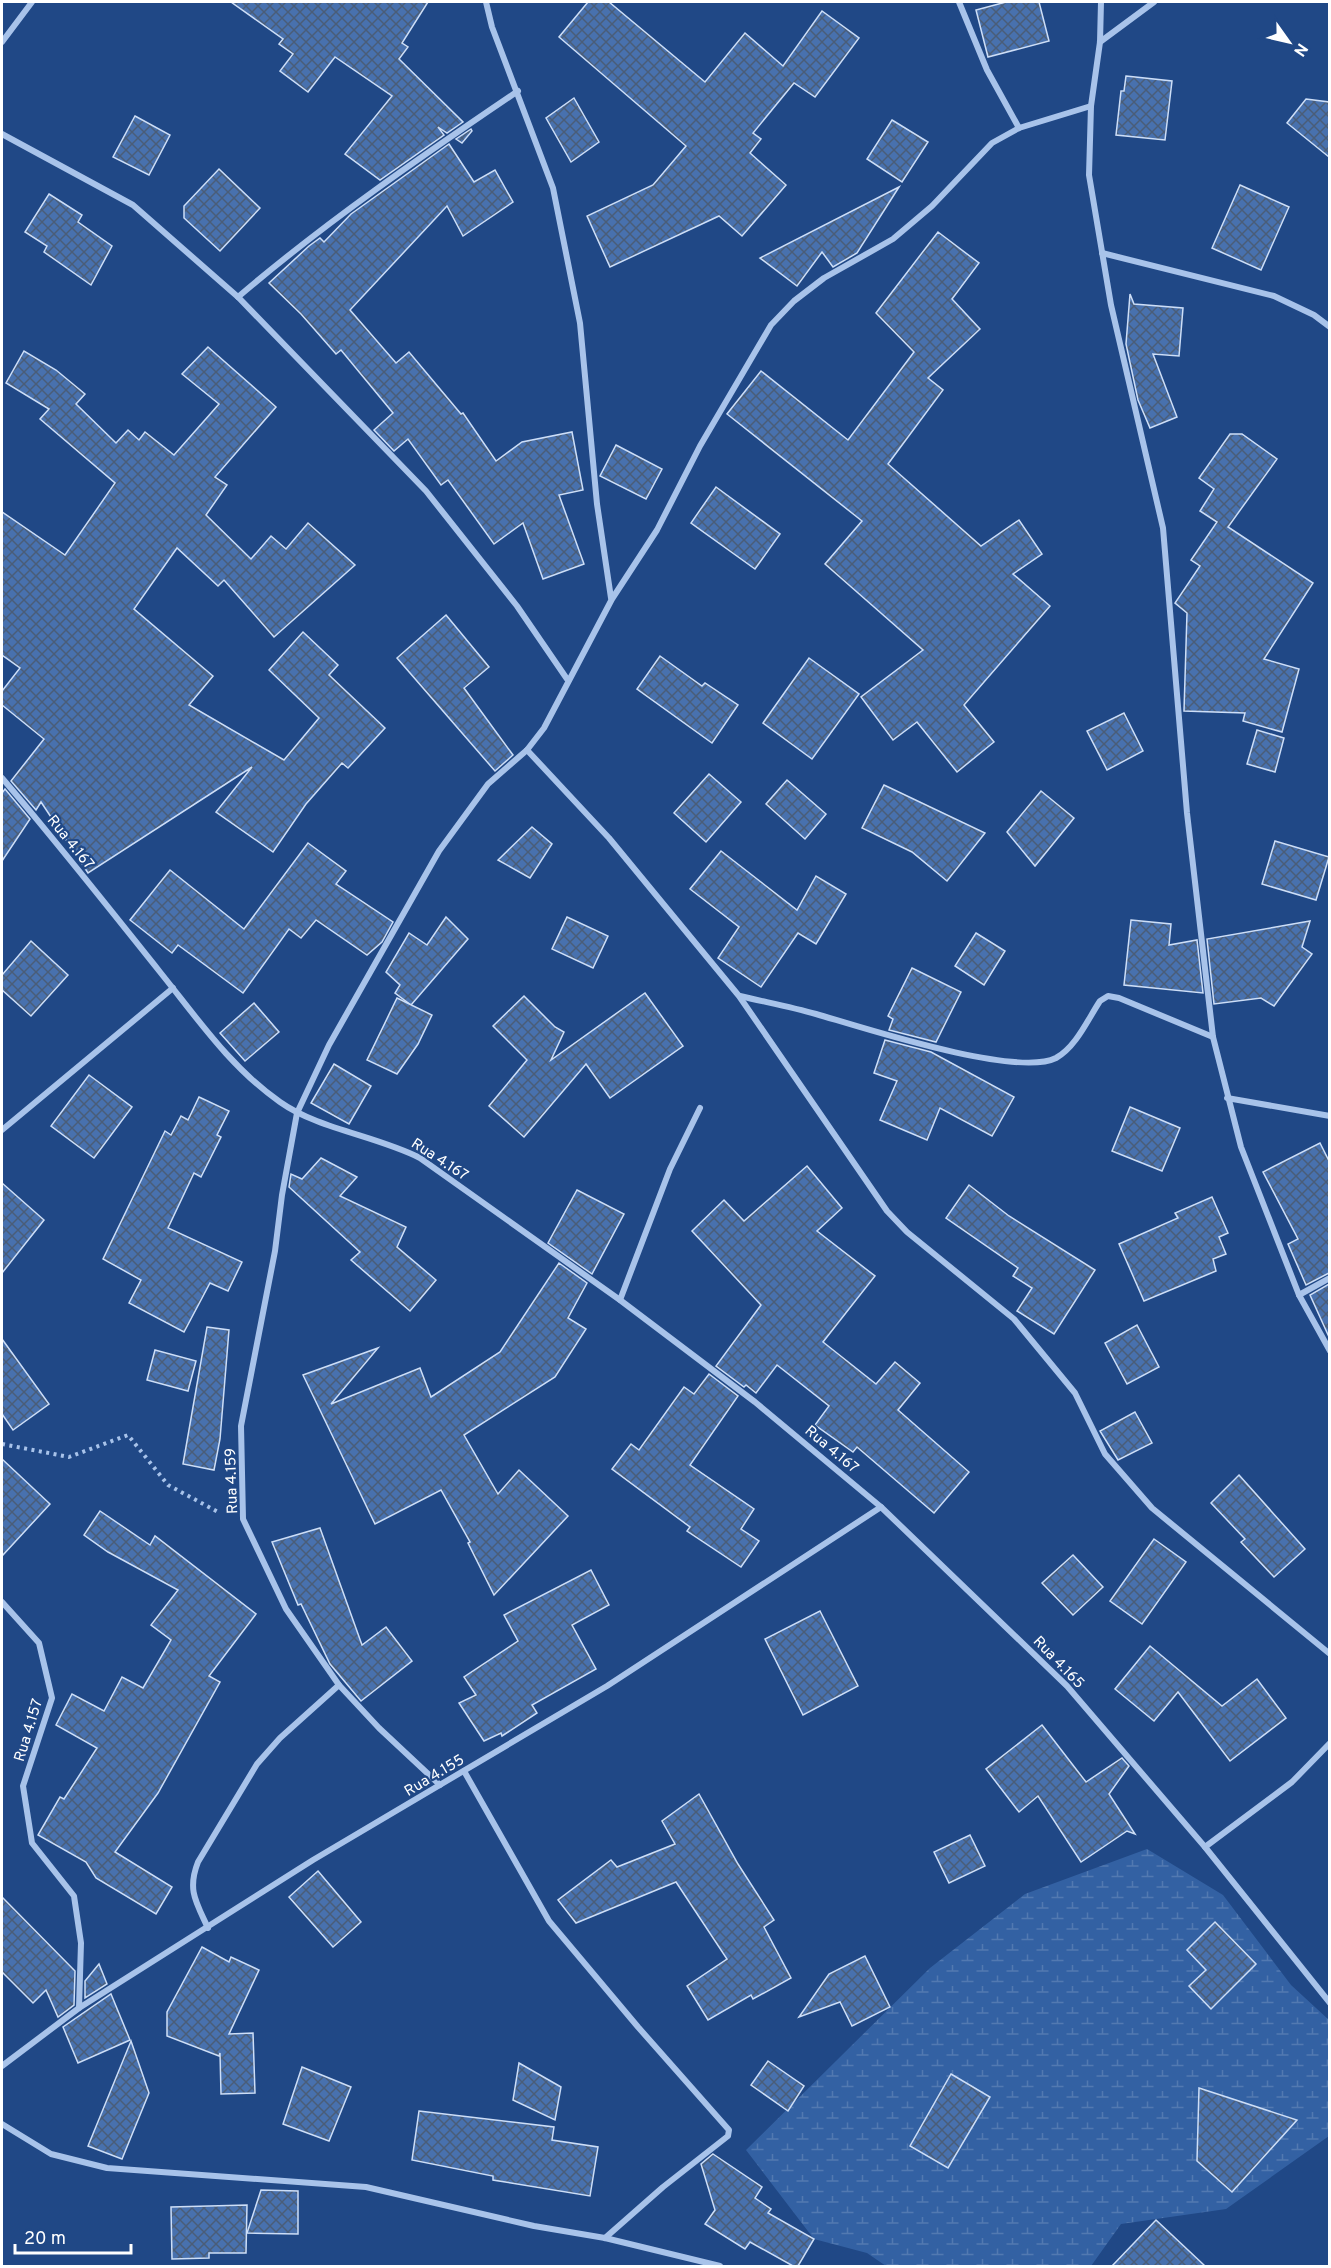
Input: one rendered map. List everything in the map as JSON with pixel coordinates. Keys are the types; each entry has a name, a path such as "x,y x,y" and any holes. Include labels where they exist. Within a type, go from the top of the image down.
{"street":[{"path":"2,42 32,2"},
{"path":"486,2 492,27 519,91 553,188 580,323 597,504 612,598"},
{"path":"959,2 987,70 1019,128"},
{"path":"1101,2 1100,42 1091,106 1089,176 1132,403 1163,528 1187,813 1213,1037 1241,1147 1299,1295 1329,1351"},
{"path":"1100,42 1154,2"},
{"path":"238,297 287,255 389,179 519,91"},
{"name":"Rua 4.159","path":"440,1785 379,1728 339,1685 286,1608 243,1519 242,1426 275,1251 282,1195 297,1113 329,1045 439,851 488,784 527,750 544,728 567,679 612,598 657,530 700,446 771,325 794,301 825,278 893,239 932,206 992,144 1019,128 1091,106"},
{"path":"2,134 133,205 238,297 426,491 517,606 567,679"},
{"path":"1102,253 1274,296 1314,315 1329,327"},
{"path":"527,750 609,838 739,996 887,1211 907,1232 1014,1318 1075,1393 1105,1454 1152,1508 1329,1654"},
{"name":"Rua 4.167","path":"2,778 207,1033 243,1071 297,1113 395,1146 420,1158 620,1300 755,1402 881,1507"},
{"path":"2,1130 173,988"},
{"path":"739,996 813,1013 949,1052 1032,1063 1054,1059 1068,1050 1100,1001 1108,996 1119,998 1213,1037"},
{"path":"1227,1098 1329,1116"},
{"path":"620,1300 670,1169 700,1108"},
{"path":"1299,1295 1329,1278"},
{"name":"Rua 4.155","path":"3,2065 79,2008 314,1860 608,1686 881,1507"},
{"name":"Rua 4.165","path":"881,1507 1067,1686 1205,1847 1329,2003"},
{"name":"Rua 4.157","path":"2,1602 39,1643 51,1698 23,1786 32,1843 74,1896 81,1943 79,2008"},
{"path":"208,1928 194,1897 191,1880 198,1862 257,1764 280,1738 339,1685"},
{"path":"1205,1847 1292,1782 1329,1743"},
{"path":"464,1771 549,1920 638,2027 729,2130 728,2136 663,2187 605,2238"},
{"path":"2,2073 3,2065"},
{"path":"2,2124 51,2154 107,2168 366,2187 534,2226 605,2238 720,2266"}],"path":[{"path":"2,1444 69,1457 128,1435 168,1485 225,1516 243,1519"}],"green space":[{"path":"1147,1849 1223,1895 1291,1985 1329,2020 1329,2136 1226,2209 1121,2224 1091,2266 886,2266 867,2253 814,2239 746,2150 930,1968 1025,1894"}],"building":[{"path":"231,2 428,2 402,43 408,47 399,59 463,122 447,133 438,127 444,135 380,180 345,154 392,96 335,57 308,92 280,71 293,54 279,44 283,39"},
{"path":"588,2 609,2 705,82 745,33 783,66 822,11 859,38 815,97 794,83 753,133 761,139 750,153 786,185 742,236 719,216 610,267 587,216 653,185 686,146 559,37"},
{"path":"1006,2 1039,2 1049,41 988,57 976,10"},
{"path":"1126,76 1172,81 1165,140 1116,135 1121,91 1124,91"},
{"path":"574,98 599,142 571,162 546,118"},
{"path":"1306,99 1329,102 1329,157 1287,123"},
{"path":"135,116 170,135 149,175 113,157"},
{"path":"892,120 928,142 902,182 867,159"},
{"path":"471,129 472,131 462,143 456,139"},
{"path":"449,144 474,182 495,170 513,202 463,236 447,206 350,310 396,363 409,352 461,414 463,413 496,461 522,442 572,432 583,490 559,495 584,564 543,579 523,523 494,544 448,480 441,485 408,439 394,451 374,430 393,413 341,350 336,354 301,314 269,283 309,246 320,238 324,242 351,214"},
{"path":"219,169 260,208 220,251 184,218 184,206"},
{"path":"1240,185 1289,207 1261,270 1212,248"},
{"path":"899,187 857,253 833,267 822,252 797,286 760,258"},
{"path":"49,194 82,215 78,222 112,246 91,285 44,252 47,246 25,232"},
{"path":"938,232 979,263 952,299 980,329 928,378 943,390 888,464 981,546 1019,520 1042,554 1013,574 1050,606 964,705 994,742 957,772 917,722 893,740 861,697 923,650 825,564 862,521 727,414 761,371 848,440 914,352 876,313"},
{"path":"1130,294 1134,304 1183,308 1179,356 1153,354 1177,417 1150,428 1138,400 1126,344"},
{"path":"208,347 276,407 215,477 227,485 206,515 251,559 271,536 286,549 308,523 355,565 274,637 224,580 218,586 177,548 134,609 213,676 189,705 284,760 319,718 269,670 303,632 338,665 329,675 385,728 348,768 342,763 306,804 273,852 216,812 252,767 88,873 41,802 36,810 11,781 44,739 2,705 2,691 20,668 2,655 2,512 65,555 115,483 40,419 49,409 6,383 24,351 56,370 85,394 76,404 116,443 128,430 139,440 145,432 174,455 219,404 182,374"},
{"path":"1230,434 1242,434 1277,459 1228,527 1313,583 1264,659 1299,669 1282,732 1243,721 1245,713 1184,711 1187,613 1175,603 1200,566 1191,560 1217,522 1200,511 1214,489 1199,478"},
{"path":"616,445 662,469 646,499 600,476"},
{"path":"716,487 780,534 755,569 691,523"},
{"path":"446,615 489,667 464,688 513,755 495,771 397,658"},
{"path":"660,656 702,686 705,683 738,705 712,743 637,689"},
{"path":"809,658 859,694 812,759 763,723"},
{"path":"1124,713 1143,751 1107,770 1087,731"},
{"path":"1257,730 1284,738 1275,772 1247,764"},
{"path":"709,774 741,802 706,842 674,813"},
{"path":"787,780 826,814 805,839 766,804"},
{"path":"884,785 985,833 947,881 912,852 862,828"},
{"path":"5,789 30,819 2,861 2,793"},
{"path":"1041,791 1074,818 1035,866 1007,832"},
{"path":"532,827 552,844 530,878 498,860"},
{"path":"1275,841 1329,857 1316,900 1262,884"},
{"path":"308,843 346,871 336,884 393,922 382,942 367,955 316,920 301,938 289,929 243,993 178,945 172,953 130,920 170,870 244,929"},
{"path":"721,851 797,910 816,876 846,894 816,944 798,933 761,987 718,958 739,927 690,889"},
{"path":"446,917 468,939 411,1005 395,993 400,985 386,972 409,933 427,945"},
{"path":"567,917 608,936 593,968 552,949"},
{"path":"1131,920 1171,924 1169,945 1197,940 1203,993 1124,985"},
{"path":"1310,921 1302,947 1312,954 1274,1006 1261,998 1214,1004 1207,939"},
{"path":"976,933 1005,951 984,985 955,966"},
{"path":"31,941 68,975 31,1016 2,990 2,975"},
{"path":"912,968 961,992 936,1042 889,1030 893,1019 888,1016"},
{"path":"645,993 683,1046 610,1098 586,1064 524,1137 489,1106 527,1060 493,1026 524,996 555,1027 564,1032 551,1060"},
{"path":"397,998 432,1015 418,1044 397,1074 367,1060"},
{"path":"254,1003 279,1032 245,1061 220,1033"},
{"path":"885,1040 931,1052 1014,1097 992,1136 940,1108 927,1140 880,1120 897,1081 874,1073"},
{"path":"334,1064 371,1086 349,1124 311,1103"},
{"path":"89,1075 132,1107 94,1158 51,1126"},
{"path":"199,1097 229,1111 217,1135 221,1137 201,1177 194,1173 168,1228 242,1262 228,1291 210,1283 184,1332 129,1303 141,1280 103,1259 165,1131 171,1135 181,1116 188,1120"},
{"path":"1130,1107 1180,1128 1162,1171 1112,1151"},
{"path":"1320,1143 1329,1161 1329,1273 1306,1285 1288,1244 1298,1239 1263,1172"},
{"path":"321,1158 357,1177 340,1196 406,1227 397,1247 436,1280 410,1311 351,1260 360,1252 289,1187 291,1174 302,1179"},
{"path":"807,1166 842,1208 817,1231 875,1276 823,1342 876,1384 895,1362 920,1383 898,1410 969,1472 934,1513 857,1447 853,1452 815,1425 829,1406 777,1365 756,1393 716,1366 761,1305 692,1231 724,1200 744,1221"},
{"path":"2,1183 44,1220 2,1273"},
{"path":"969,1185 1009,1216 1095,1270 1054,1334 1017,1311 1032,1288 1013,1276 1018,1268 946,1218"},
{"path":"577,1190 624,1214 592,1274 548,1243"},
{"path":"1212,1197 1228,1233 1219,1237 1226,1254 1213,1259 1216,1271 1144,1301 1119,1244 1178,1218 1175,1213"},
{"path":"559,1263 587,1283 568,1318 586,1329 555,1377 464,1435 498,1494 519,1470 568,1516 494,1595 468,1543 470,1542 441,1490 375,1524 303,1375 378,1348 331,1404 420,1368 431,1397 500,1352"},
{"path":"1329,1284 1329,1337 1310,1295"},
{"path":"1137,1325 1159,1367 1127,1384 1105,1343"},
{"path":"207,1327 229,1330 220,1439 214,1470 183,1464"},
{"path":"2,1339 49,1404 13,1430 2,1414"},
{"path":"155,1350 196,1361 188,1391 147,1380"},
{"path":"709,1374 738,1396 690,1465 754,1509 741,1529 759,1541 741,1567 687,1531 690,1527 612,1469 631,1444 639,1450 684,1387 694,1394"},
{"path":"1135,1412 1152,1443 1118,1460 1100,1431"},
{"path":"2,1459 50,1504 2,1556"},
{"path":"1239,1475 1305,1549 1274,1577 1241,1542 1245,1539 1211,1503"},
{"path":"100,1511 150,1545 155,1536 256,1614 209,1676 220,1682 158,1793 115,1852 172,1887 156,1914 96,1878 86,1862 38,1835 60,1797 64,1799 97,1748 56,1725 72,1694 104,1711 122,1677 143,1688 171,1640 151,1625 178,1590 108,1552 84,1535"},
{"path":"320,1528 362,1645 386,1627 412,1661 361,1701 330,1664 301,1604 298,1605 272,1542"},
{"path":"1154,1539 1186,1562 1142,1624 1110,1601"},
{"path":"1073,1555 1103,1587 1073,1615 1042,1583"},
{"path":"591,1570 609,1605 572,1625 596,1669 532,1705 537,1713 502,1736 501,1733 484,1741 459,1703 476,1695 464,1677 518,1641 504,1615"},
{"path":"820,1611 858,1686 803,1715 765,1639"},
{"path":"1150,1646 1222,1706 1257,1679 1286,1718 1230,1761 1178,1692 1154,1721 1115,1689"},
{"path":"1042,1725 1086,1782 1122,1758 1129,1766 1109,1794 1135,1834 1127,1831 1081,1862 1038,1796 1019,1812 986,1769"},
{"path":"699,1794 738,1864 774,1920 764,1927 791,1978 753,1999 751,1995 708,2020 687,1986 727,1959 676,1882 576,1923 558,1900 611,1860 617,1867 675,1844 662,1821"},
{"path":"970,1835 985,1866 949,1883 934,1852"},
{"path":"318,1871 361,1922 333,1947 289,1897"},
{"path":"2,1897 75,1971 74,2005 58,2017 46,1990 33,2003 2,1972"},
{"path":"1215,1922 1256,1964 1211,2009 1189,1986 1206,1970 1187,1950"},
{"path":"202,1947 229,1962 231,1957 259,1970 229,2034 253,2033 255,2093 221,2094 220,2053 219,2056 167,2036 167,2012"},
{"path":"865,1956 890,2007 852,2026 840,2002 799,2017 829,1974"},
{"path":"99,1964 107,1984 85,1998 85,1981"},
{"path":"111,1994 130,2040 78,2063 63,2027"},
{"path":"131,2041 149,2093 122,2159 88,2146"},
{"path":"768,2061 804,2086 788,2111 751,2085"},
{"path":"519,2063 561,2087 555,2120 513,2100"},
{"path":"302,2067 351,2087 329,2141 283,2124"},
{"path":"951,2074 990,2097 948,2168 910,2146"},
{"path":"1199,2088 1297,2120 1232,2192 1197,2161"},
{"path":"419,2111 554,2127 552,2140 598,2147 590,2196 493,2180 493,2176 412,2160"},
{"path":"713,2154 762,2187 755,2198 771,2209 768,2213 814,2239 798,2266 793,2266 750,2242 745,2249 705,2224 715,2210 701,2164"},
{"path":"261,2190 298,2191 298,2234 247,2233"},
{"path":"247,2205 246,2253 209,2253 209,2258 172,2259 171,2207"},
{"path":"1156,2220 1205,2266 1112,2266"}]}
